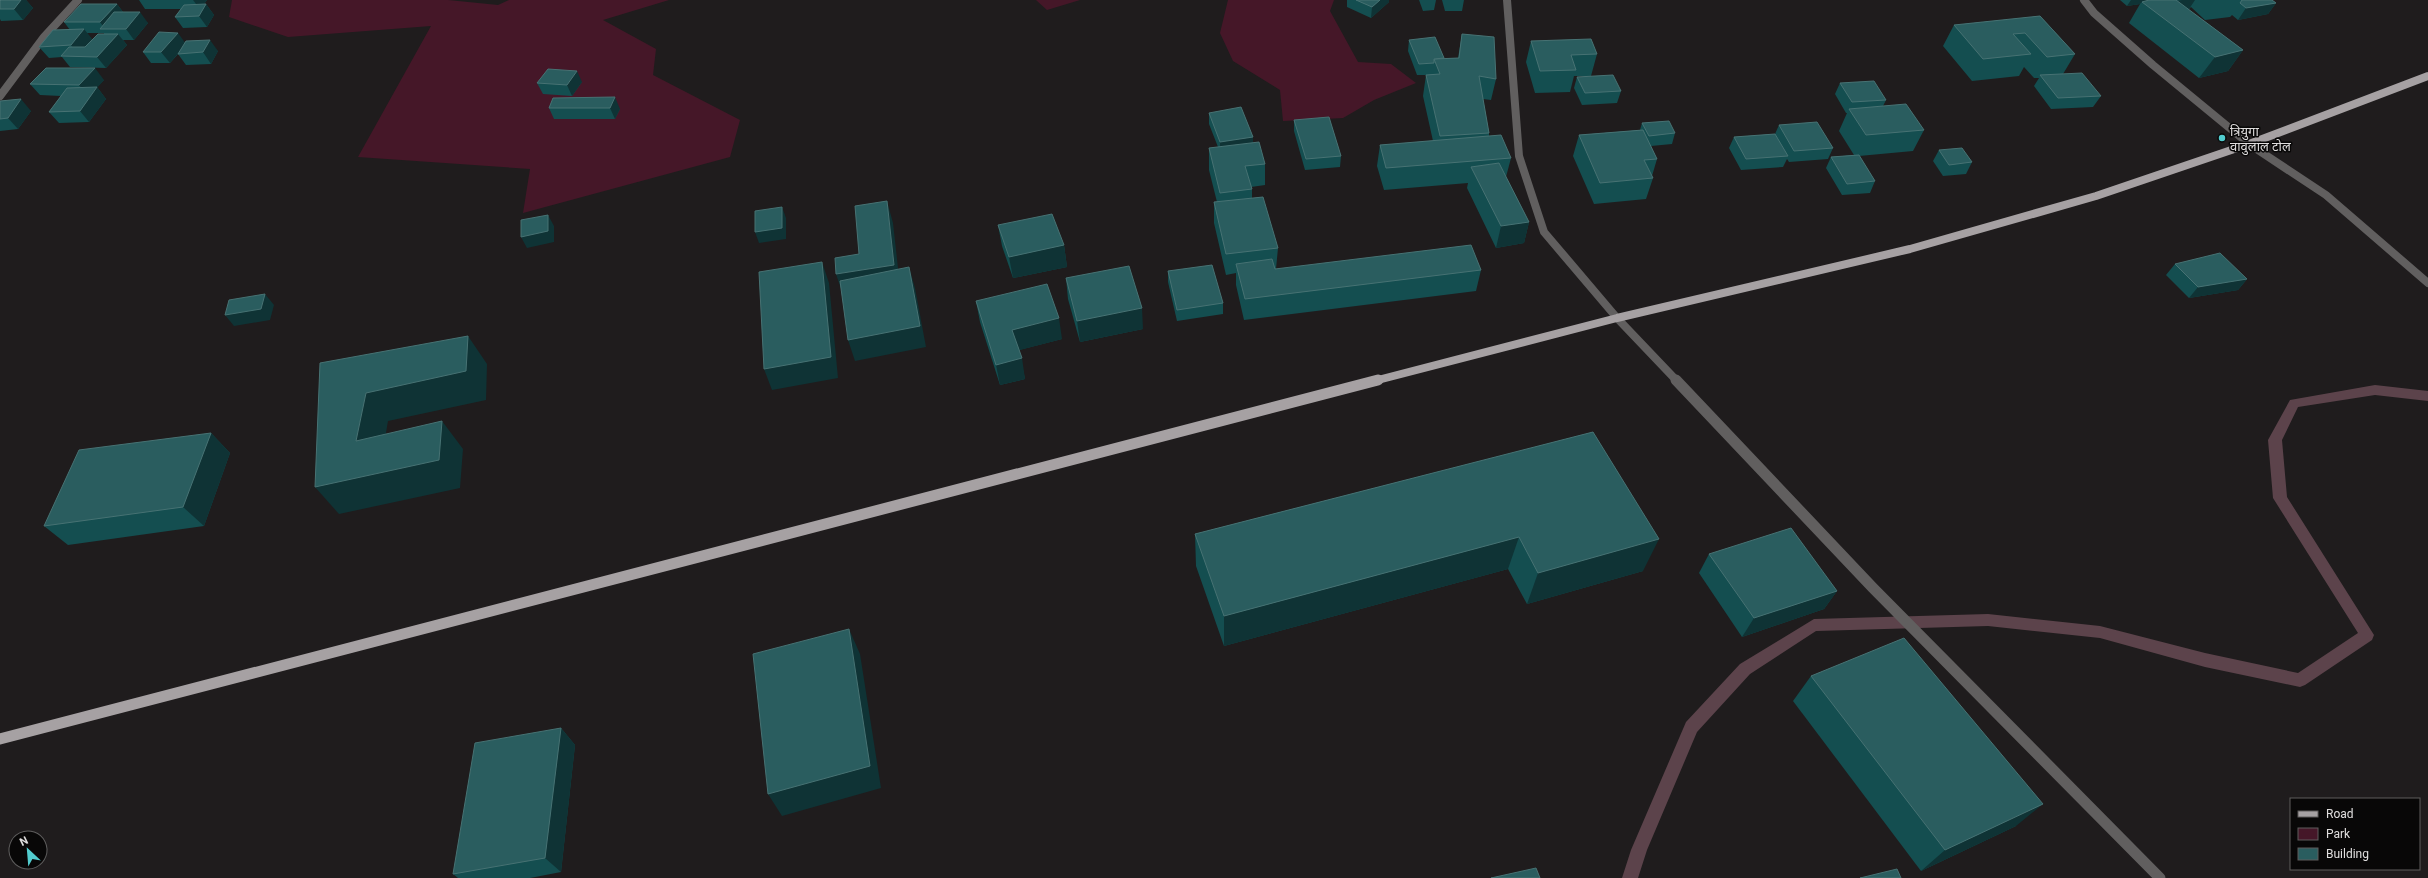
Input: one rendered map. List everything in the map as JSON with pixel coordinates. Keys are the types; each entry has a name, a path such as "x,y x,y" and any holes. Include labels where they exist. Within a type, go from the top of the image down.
{"main road":[{"path":"0,739 1617,318 1910,249 2096,196 2249,144 2428,76"}],"street":[{"path":"0,96 44,37 78,0"},
{"path":"1507,0 1509,48 1519,156 1544,232 1617,318 1924,642 2160,878"},
{"path":"2084,0 2094,13 2153,65 2249,144 2326,195 2428,283"}],"green space":[{"path":"232,0 448,0 498,5 509,0 669,0 603,20 656,49 653,75 740,120 730,157 523,213 530,169 358,157 431,26 288,37 229,17"},
{"path":"1036,0 1080,0 1047,10"},
{"path":"1228,0 1334,0 1330,11 1358,62 1391,64 1416,83 1374,100 1343,118 1283,121 1280,90 1233,61 1220,33"}],"building":[{"path":"1,0 21,0 14,9 0,9"},
{"path":"1356,0 1380,0 1372,7"},
{"path":"2149,0 2176,0 2243,50 2215,57 2142,2"},
{"path":"2242,0 2272,0 2276,3 2246,8 2240,3"},
{"path":"81,4 117,4 100,22 64,22"},
{"path":"206,4 199,16 175,17 184,5"},
{"path":"114,12 140,12 126,29 100,29"},
{"path":"2040,16 2075,54 2047,57 2025,33 2013,34 2031,54 1983,59 1954,25"},
{"path":"84,29 71,45 39,47 53,30"},
{"path":"159,32 178,33 161,52 143,52"},
{"path":"98,34 118,34 97,57 61,56 69,47 85,47"},
{"path":"1462,34 1494,37 1496,79 1479,76 1489,133 1440,136 1426,75 1440,74 1434,59 1459,58"},
{"path":"1435,37 1444,58 1434,59 1434,63 1419,64 1409,40"},
{"path":"1591,39 1597,54 1571,55 1576,70 1540,71 1531,41"},
{"path":"210,40 203,52 178,54 186,41"},
{"path":"46,68 95,68 79,85 30,84"},
{"path":"548,69 577,71 567,85 537,83"},
{"path":"2082,73 2101,96 2058,98 2040,75"},
{"path":"1613,75 1621,91 1585,93 1577,77"},
{"path":"1874,81 1886,100 1852,102 1840,83"},
{"path":"97,87 80,111 49,112 67,88"},
{"path":"615,97 610,108 549,108 553,98"},
{"path":"21,99 8,118 0,119 0,101"},
{"path":"1906,104 1924,130 1866,135 1849,109"},
{"path":"1241,107 1253,137 1220,142 1209,113"},
{"path":"1329,117 1341,156 1306,159 1294,120"},
{"path":"1669,121 1675,133 1649,136 1642,123"},
{"path":"1817,122 1833,148 1794,151 1779,125"},
{"path":"1643,130 1657,159 1644,160 1653,178 1600,183 1579,135"},
{"path":"1775,134 1788,156 1746,159 1734,137"},
{"path":"1501,135 1511,158 1386,168 1380,145"},
{"path":"1259,142 1265,164 1245,166 1252,189 1220,193 1209,148"},
{"path":"1962,148 1972,162 1949,165 1939,150"},
{"path":"1859,155 1875,181 1847,184 1831,157"},
{"path":"1499,163 1529,222 1501,226 1471,167"},
{"path":"1263,197 1278,248 1226,254 1214,202"},
{"path":"887,201 894,265 836,274 835,258 859,254 855,206"},
{"path":"782,207 782,228 755,232 755,211"},
{"path":"1052,214 1064,245 1009,257 998,225"},
{"path":"548,215 548,231 521,237 521,220"},
{"path":"1471,245 1481,270 1245,299 1236,264 1272,259 1275,269"},
{"path":"2220,253 2247,279 2198,287 2175,264"},
{"path":"822,262 831,357 764,369 759,272"},
{"path":"1212,265 1223,303 1177,310 1168,271"},
{"path":"1129,266 1142,308 1077,321 1066,278"},
{"path":"909,267 920,326 848,340 840,281"},
{"path":"1047,284 1059,318 1012,330 1022,358 996,365 976,301"},
{"path":"265,294 261,309 225,315 229,300"},
{"path":"468,336 466,371 366,393 356,441 442,421 439,460 315,487 320,363"},
{"path":"1593,432 1659,539 1538,573 1519,537 1224,616 1195,534"},
{"path":"211,433 183,507 44,526 79,450"},
{"path":"1791,528 1837,591 1754,618 1709,554"},
{"path":"849,629 870,766 768,794 753,654"},
{"path":"1904,638 2043,804 1945,850 1811,676"},
{"path":"561,728 545,858 453,874 475,743"},
{"path":"1536,868 1540,878 1491,878"},
{"path":"1897,869 1901,878 1860,878"}],"waterway":[{"path":"1630,878 1639,850 1691,727 1745,669 1814,625 1988,620 2100,632 2205,660 2300,680 2367,635 2280,498 2275,440 2294,403 2375,390 2428,396"}],"place":[{"name":"त्रियुगा वावुलाल टोल","path":"2222,138"}]}
